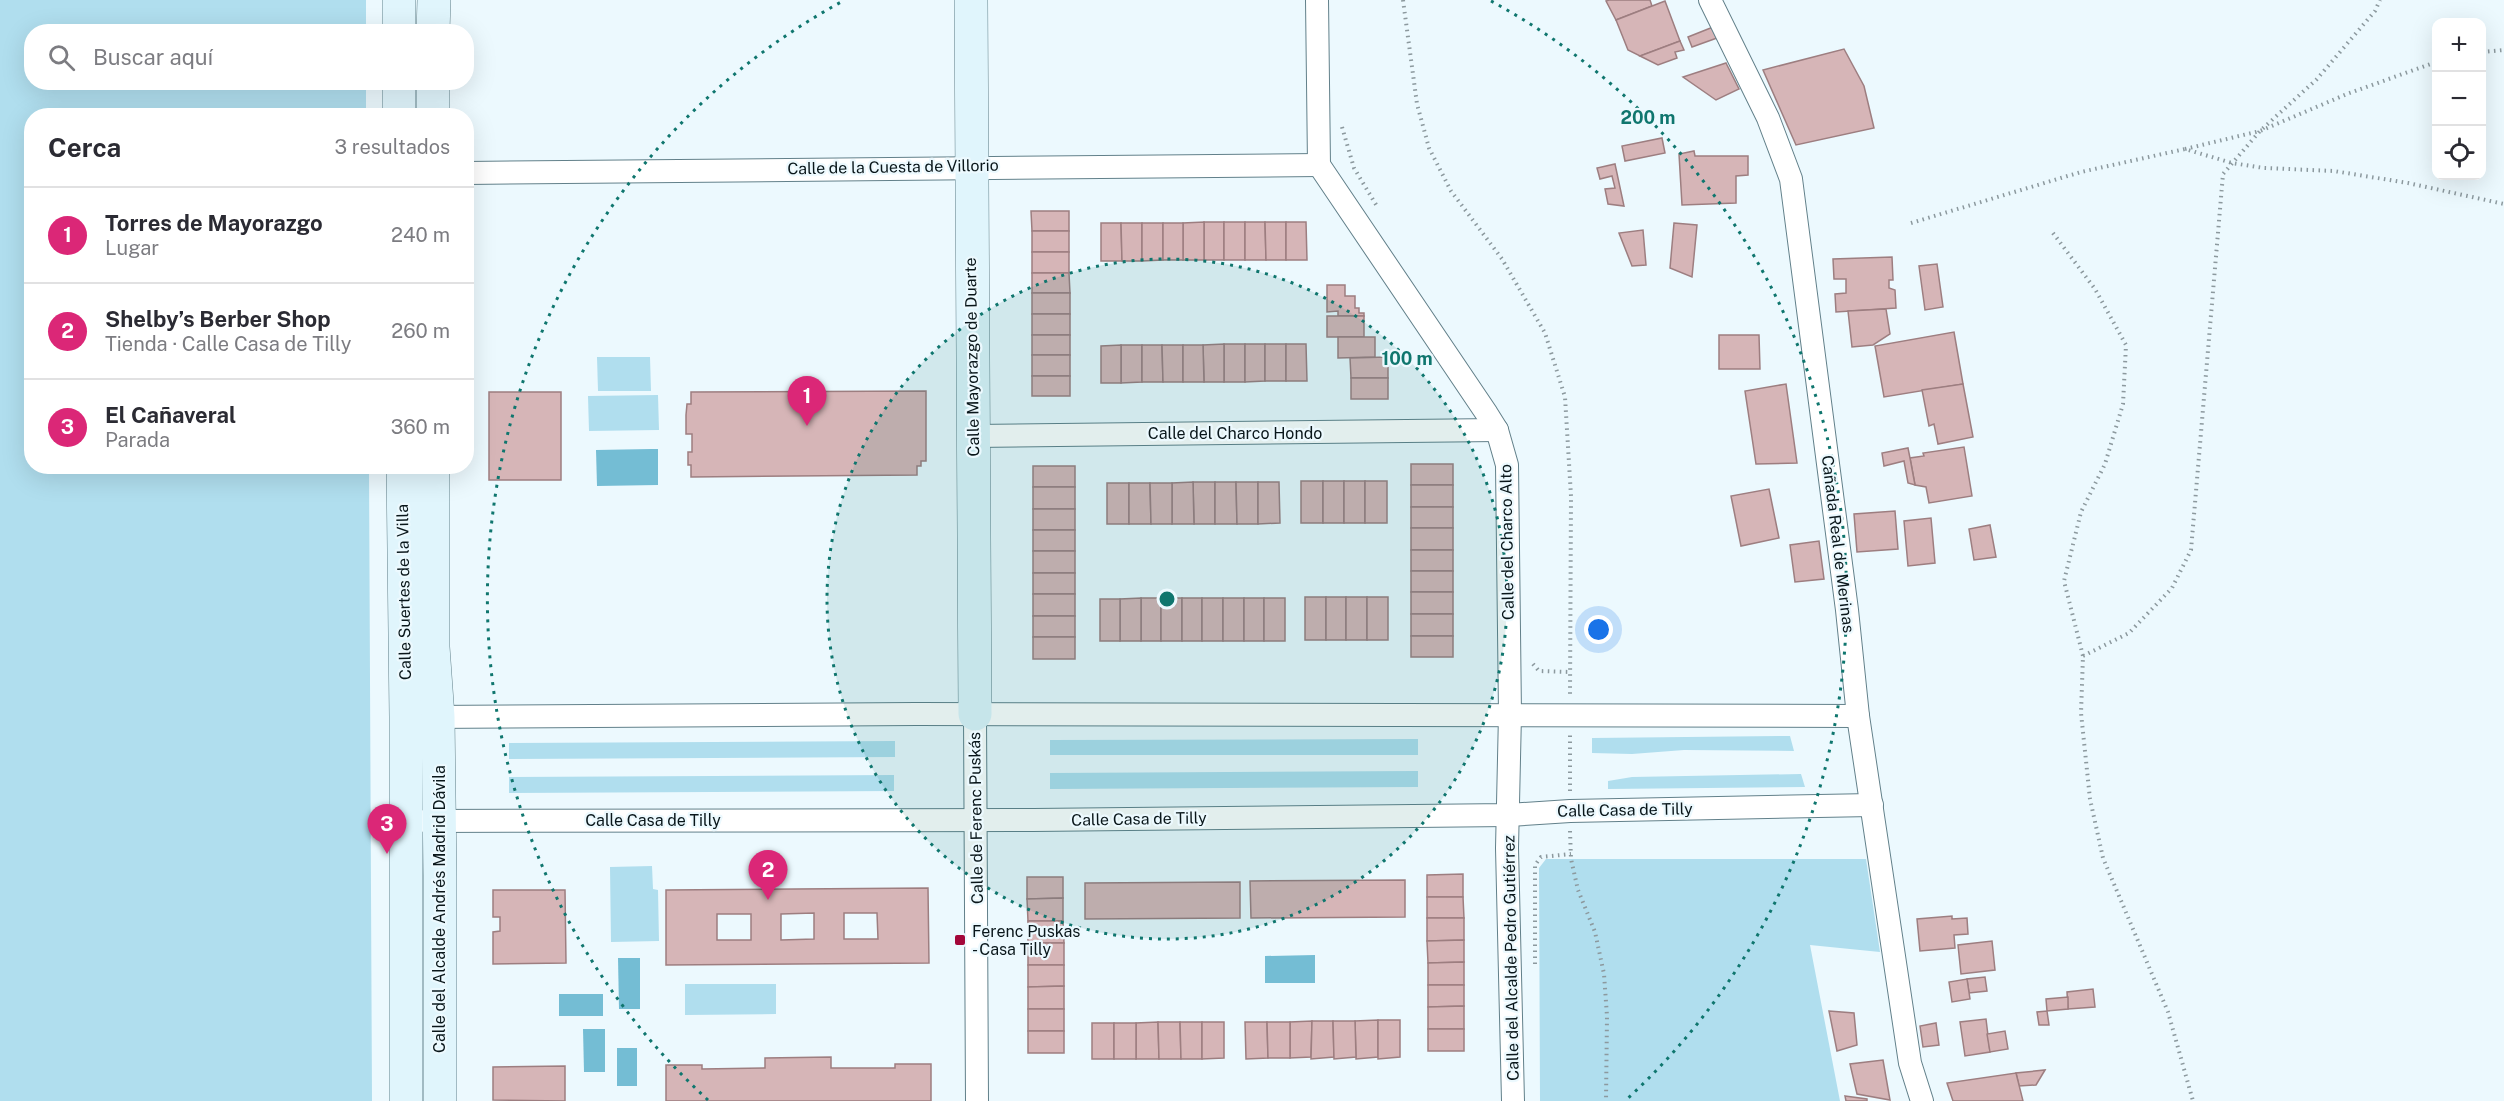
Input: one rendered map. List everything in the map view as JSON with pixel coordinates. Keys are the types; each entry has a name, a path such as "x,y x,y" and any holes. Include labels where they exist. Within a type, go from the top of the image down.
{"main road":[{"path":"399,0 399,24"},
{"path":"434,0 434,24"},
{"name":"Calle Mayorazgo de Duarte","path":"971,0 975,714"},
{"path":"399,90 399,108"},
{"path":"433,90 433,108"},
{"name":"Calle Suertes de la Villa","path":"404,474 422,717"},
{"name":"Calle Suertes de la Villa","path":"422,717 433,647 433,474"},
{"name":"Calle del Alcalde Andrés Madrid Dávila","path":"406,1101 406,821 422,717"},
{"name":"Calle del Alcalde Andrés Madrid Dávila","path":"422,717 439,821 440,1101"}],"street":[{"path":"1317,0 1319,165"},
{"name":"Cañada Real de Merinas","path":"1710,0 1768,118 1791,178 1847,610 1858,716 1910,1064 1922,1101"},
{"name":"Calle de la Cuesta de Villorio","path":"474,173 1319,165"},
{"name":"Calle del Charco Alto","path":"1319,165 1497,430 1507,465 1509,482 1509,815"},
{"name":"Calle del Charco Hondo","path":"973,436 1497,430"},
{"path":"422,717 975,714 1858,716"},
{"name":"Calle de Ferenc Puskás","path":"975,714 977,1101"},
{"name":"Calle Casa de Tilly","path":"406,821 975,820 1509,815 1570,811 1872,805"},
{"name":"Calle del Alcalde Pedro Gutiérrez","path":"1509,815 1513,1101"}],"path":[{"path":"1403,0 1417,104 1430,148 1451,191 1502,259 1545,333 1565,397 1571,496 1571,854 1578,891 1595,932 1604,974 1607,1016 1606,1101"},
{"path":"2083,656 2129,633 2172,588 2192,550 2223,174 2260,131 2316,79 2375,11 2380,0"},
{"path":"2486,52 2504,50"},
{"path":"1911,224 2081,172 2260,131 2347,94 2432,63"},
{"path":"2185,149 2232,163 2264,168 2334,171 2408,183 2504,204"},
{"path":"2053,233 2095,289 2126,345 2123,404 2104,464 2081,512 2064,581 2083,656 2081,713 2090,799 2103,858 2168,1012 2193,1101"},
{"path":"1535,975 1534,865 1541,856 1571,854"}],"shaded area":[{"path":"0,0 366,0 366,24 24,24 24,90 366,90 366,108 24,108 24,474 369,474 372,1101 0,1101"},
{"path":"597,357 650,357 651,391 598,391"},
{"path":"658,395 659,430 589,431 588,396"},
{"path":"658,449 658,485 597,486 596,450"},
{"path":"1790,736 1794,751 1684,750 1632,754 1592,753 1592,738"},
{"path":"1418,739 1418,755 1050,755 1050,740"},
{"path":"895,741 895,757 509,759 509,743"},
{"path":"1418,771 1418,787 1050,789 1050,773"},
{"path":"1801,774 1805,787 1608,789 1608,781 1632,777"},
{"path":"894,775 894,791 509,793 509,777"},
{"path":"1546,859 1866,859 1880,952 1810,945 1840,1101 1540,1101 1539,868"},
{"path":"652,866 653,889 658,890 659,941 611,942 610,867"},
{"path":"1315,955 1315,983 1265,983 1265,956"},
{"path":"618,958 640,958 640,1009 619,1009"},
{"path":"685,984 776,984 776,1014 685,1015"},
{"path":"559,994 603,994 603,1016 559,1016"},
{"path":"583,1029 605,1029 605,1072 584,1072"},
{"path":"617,1048 637,1048 637,1086 617,1086"}],"building":[{"path":"1650,0 1652,6 1616,20 1606,1"},
{"path":"1665,1 1680,41 1640,56 1628,50 1616,20"},
{"path":"1713,27 1717,38 1692,47 1688,37"},
{"path":"1680,41 1684,50 1675,52 1677,58 1658,65 1640,56"},
{"path":"1844,49 1864,86 1874,128 1796,145 1763,70"},
{"path":"1726,63 1739,89 1716,100 1683,77"},
{"path":"1662,138 1665,153 1625,161 1622,146"},
{"path":"1694,151 1695,156 1748,156 1748,175 1736,176 1736,203 1682,205 1679,154"},
{"path":"1615,164 1624,206 1608,204 1605,189 1615,188 1612,176 1600,179 1597,168"},
{"path":"1031,211 1069,211 1069,231 1032,231"},
{"path":"1204,222 1224,222 1224,260 1204,260"},
{"path":"1204,222 1204,260 1183,260 1183,223"},
{"path":"1224,222 1245,222 1245,260 1224,260"},
{"path":"1245,222 1265,222 1266,260 1245,260"},
{"path":"1265,222 1286,222 1286,260 1266,260"},
{"path":"1286,222 1306,222 1307,260 1286,260"},
{"path":"1101,223 1121,223 1122,261 1101,261"},
{"path":"1121,223 1142,223 1142,261 1122,261"},
{"path":"1142,223 1163,223 1163,260 1142,261"},
{"path":"1163,223 1183,223 1183,260 1163,260"},
{"path":"1674,223 1697,225 1692,277 1670,268"},
{"path":"1643,230 1646,265 1632,266 1619,233"},
{"path":"1032,231 1069,231 1069,252 1032,252"},
{"path":"1032,252 1069,252 1069,273 1032,273"},
{"path":"1892,257 1893,280 1889,280 1889,288 1895,290 1896,308 1836,312 1835,294 1846,293 1846,279 1834,279 1833,259"},
{"path":"1937,264 1943,307 1925,310 1919,266"},
{"path":"1032,273 1069,273 1070,293 1032,293"},
{"path":"1327,285 1345,285 1345,296 1355,296 1355,308 1359,308 1359,313 1364,313 1364,316 1338,316 1338,311 1327,312"},
{"path":"1032,293 1070,293 1070,314 1032,314"},
{"path":"1886,309 1890,334 1873,345 1852,347 1848,311"},
{"path":"1032,314 1070,314 1070,335 1032,335"},
{"path":"1327,316 1364,316 1364,337 1327,337"},
{"path":"1954,332 1963,384 1884,397 1875,346"},
{"path":"1032,335 1070,335 1070,355 1032,355"},
{"path":"1719,335 1759,335 1760,369 1719,369"},
{"path":"1338,337 1375,337 1375,357 1338,358"},
{"path":"1224,344 1245,344 1245,382 1224,382"},
{"path":"1224,344 1224,382 1204,382 1203,345"},
{"path":"1245,344 1265,344 1265,381 1245,382"},
{"path":"1265,344 1286,344 1286,381 1265,381"},
{"path":"1286,344 1306,344 1307,381 1286,381"},
{"path":"1121,345 1142,345 1142,382 1121,383"},
{"path":"1121,345 1121,383 1101,383 1101,346"},
{"path":"1142,345 1162,345 1163,382 1142,382"},
{"path":"1162,345 1183,345 1183,382 1163,382"},
{"path":"1183,345 1203,345 1204,382 1183,382"},
{"path":"1032,355 1070,355 1070,376 1032,376"},
{"path":"1388,357 1388,378 1351,378 1350,358"},
{"path":"1032,376 1070,376 1070,396 1032,396"},
{"path":"1351,378 1388,378 1388,399 1351,399"},
{"path":"1786,384 1797,463 1756,464 1745,391"},
{"path":"1963,384 1973,437 1938,444 1934,424 1929,426 1922,390"},
{"path":"926,391 926,461 921,461 921,466 917,466 917,475 691,477 688,452 692,452 692,434 686,434 686,415 687,404 691,404 691,392"},
{"path":"489,392 561,392 561,480 489,480"},
{"path":"1964,447 1972,496 1929,503 1926,487 1915,485 1910,458 1924,456 1923,453"},
{"path":"1908,448 1915,485 1908,483 1904,461 1884,466 1882,453"},
{"path":"1411,464 1453,464 1453,485 1411,485"},
{"path":"1033,466 1075,466 1075,487 1033,487"},
{"path":"1301,481 1323,481 1323,523 1301,523"},
{"path":"1323,481 1344,481 1344,523 1323,523"},
{"path":"1344,481 1365,481 1365,523 1344,523"},
{"path":"1365,481 1387,481 1387,523 1365,523"},
{"path":"1193,482 1215,482 1215,524 1194,524"},
{"path":"1193,482 1194,524 1172,524 1172,483"},
{"path":"1215,482 1236,482 1237,524 1215,524"},
{"path":"1236,482 1258,482 1258,524 1237,524"},
{"path":"1258,482 1279,482 1280,523 1258,524"},
{"path":"1107,483 1129,483 1129,524 1107,524"},
{"path":"1129,483 1150,483 1151,524 1129,524"},
{"path":"1150,483 1172,483 1172,524 1151,524"},
{"path":"1411,485 1453,485 1453,507 1411,507"},
{"path":"1033,487 1075,487 1075,509 1033,509"},
{"path":"1769,489 1779,538 1741,546 1731,496"},
{"path":"1411,507 1453,507 1453,528 1411,528"},
{"path":"1033,509 1075,509 1075,530 1033,530"},
{"path":"1895,511 1898,549 1857,552 1854,514"},
{"path":"1931,518 1935,563 1908,566 1904,521"},
{"path":"1990,525 1996,557 1974,560 1969,529"},
{"path":"1411,528 1453,528 1453,550 1411,550"},
{"path":"1033,530 1075,530 1075,551 1033,551"},
{"path":"1819,541 1824,579 1795,582 1790,545"},
{"path":"1411,550 1453,550 1453,571 1411,571"},
{"path":"1033,551 1075,551 1075,573 1033,573"},
{"path":"1411,571 1453,571 1453,592 1411,592"},
{"path":"1033,573 1075,573 1075,594 1033,594"},
{"path":"1411,592 1453,592 1453,614 1411,614"},
{"path":"1033,594 1075,594 1075,616 1033,616"},
{"path":"1305,597 1326,597 1326,640 1305,640"},
{"path":"1326,597 1346,597 1346,640 1326,640"},
{"path":"1346,597 1367,597 1367,640 1346,640"},
{"path":"1367,597 1388,597 1388,640 1367,640"},
{"path":"1141,598 1161,598 1161,641 1141,641"},
{"path":"1141,598 1141,641 1120,641 1120,599"},
{"path":"1161,598 1182,598 1182,641 1161,641"},
{"path":"1182,598 1202,598 1202,641 1182,641"},
{"path":"1202,598 1223,598 1223,641 1202,641"},
{"path":"1223,598 1244,598 1244,641 1223,641"},
{"path":"1244,598 1264,598 1264,641 1244,641"},
{"path":"1264,598 1285,598 1285,641 1264,641"},
{"path":"1100,599 1120,599 1120,641 1100,641"},
{"path":"1411,614 1453,614 1453,636 1411,636"},
{"path":"1033,616 1075,616 1075,637 1033,637"},
{"path":"1411,636 1453,636 1453,657 1411,657"},
{"path":"1033,637 1075,637 1075,659 1033,659"},
{"path":"1463,874 1463,897 1427,897 1427,875"},
{"path":"1027,877 1063,877 1063,898 1027,899"},
{"path":"1405,880 1405,917 1251,918 1250,881"},
{"path":"1240,882 1240,918 1085,919 1085,883"},
{"path":"928,888 929,963 666,965 666,890","holes":["814,913 814,939 781,940 781,914","844,913 877,913 878,939 844,939","717,914 751,914 751,940 717,940"]},
{"path":"493,890 565,890 566,963 493,964 493,932 500,931 500,917 493,917"},
{"path":"1427,897 1463,897 1464,918 1427,918"},
{"path":"1063,898 1063,921 1028,921 1027,899"},
{"path":"1952,916 1952,919 1967,918 1968,934 1954,935 1955,948 1920,951 1917,919"},
{"path":"1427,918 1464,918 1464,940 1427,941"},
{"path":"1028,921 1063,921 1064,943 1028,943"},
{"path":"1464,940 1464,962 1428,963 1427,941"},
{"path":"1992,941 1995,970 1961,974 1958,945"},
{"path":"1028,943 1064,943 1064,965 1028,965"},
{"path":"1464,962 1464,985 1428,985 1428,963"},
{"path":"1028,965 1064,965 1064,986 1028,987"},
{"path":"1985,977 1987,991 1969,993 1967,979"},
{"path":"1967,979 1970,999 1952,1002 1949,982"},
{"path":"1428,985 1464,985 1464,1006 1428,1007"},
{"path":"1064,986 1064,1009 1028,1009 1028,987"},
{"path":"2093,989 2095,1007 2068,1009 2067,992"},
{"path":"2068,997 2068,1009 2047,1011 2046,999"},
{"path":"1464,1006 1464,1029 1428,1029 1428,1007"},
{"path":"1028,1009 1064,1009 1064,1031 1028,1031"},
{"path":"1829,1011 1854,1013 1857,1045 1837,1051"},
{"path":"2047,1011 2049,1025 2039,1025 2037,1012"},
{"path":"1986,1019 1990,1052 1965,1056 1960,1022"},
{"path":"1378,1020 1378,1057 1356,1059 1355,1021"},
{"path":"1378,1020 1400,1020 1400,1057 1378,1059"},
{"path":"1312,1021 1311,1057 1290,1058 1290,1022"},
{"path":"1312,1021 1333,1021 1334,1057 1311,1059"},
{"path":"1333,1021 1355,1021 1356,1057 1334,1059"},
{"path":"1158,1022 1159,1059 1136,1059 1136,1023"},
{"path":"1158,1022 1180,1022 1181,1059 1159,1059"},
{"path":"1180,1022 1202,1022 1202,1059 1181,1059"},
{"path":"1202,1022 1224,1022 1224,1058 1202,1059"},
{"path":"1245,1022 1267,1022 1268,1058 1246,1059"},
{"path":"1267,1022 1290,1022 1290,1058 1268,1058"},
{"path":"1092,1023 1114,1023 1114,1059 1092,1059"},
{"path":"1114,1023 1136,1023 1136,1059 1114,1059"},
{"path":"1936,1023 1939,1045 1923,1047 1920,1026"},
{"path":"1428,1029 1464,1029 1464,1051 1428,1051"},
{"path":"1028,1031 1064,1031 1064,1053 1028,1053"},
{"path":"2005,1031 2008,1049 1990,1052 1987,1034"},
{"path":"831,1057 831,1068 895,1068 895,1064 931,1064 931,1101 666,1101 666,1065 702,1065 702,1069 765,1068 765,1058"},
{"path":"1883,1060 1890,1100 1857,1094 1850,1064"},
{"path":"565,1066 565,1101 493,1100 493,1067"},
{"path":"2045,1070 2036,1085 2019,1086 2016,1073"},
{"path":"2016,1073 2023,1101 1953,1101 1947,1083"},
{"path":"1845,1096 1867,1099 1867,1101 1846,1101"}],"place":[{"name":"Torres de Mayorazgo","path":"807,426"},
{"name":"El Cañaveral","path":"387,854"},
{"name":"Shelby’s Berber Shop","path":"768,900"},
{"name":"Ferenc Puskas - Casa Tilly","path":"960,940"}]}
